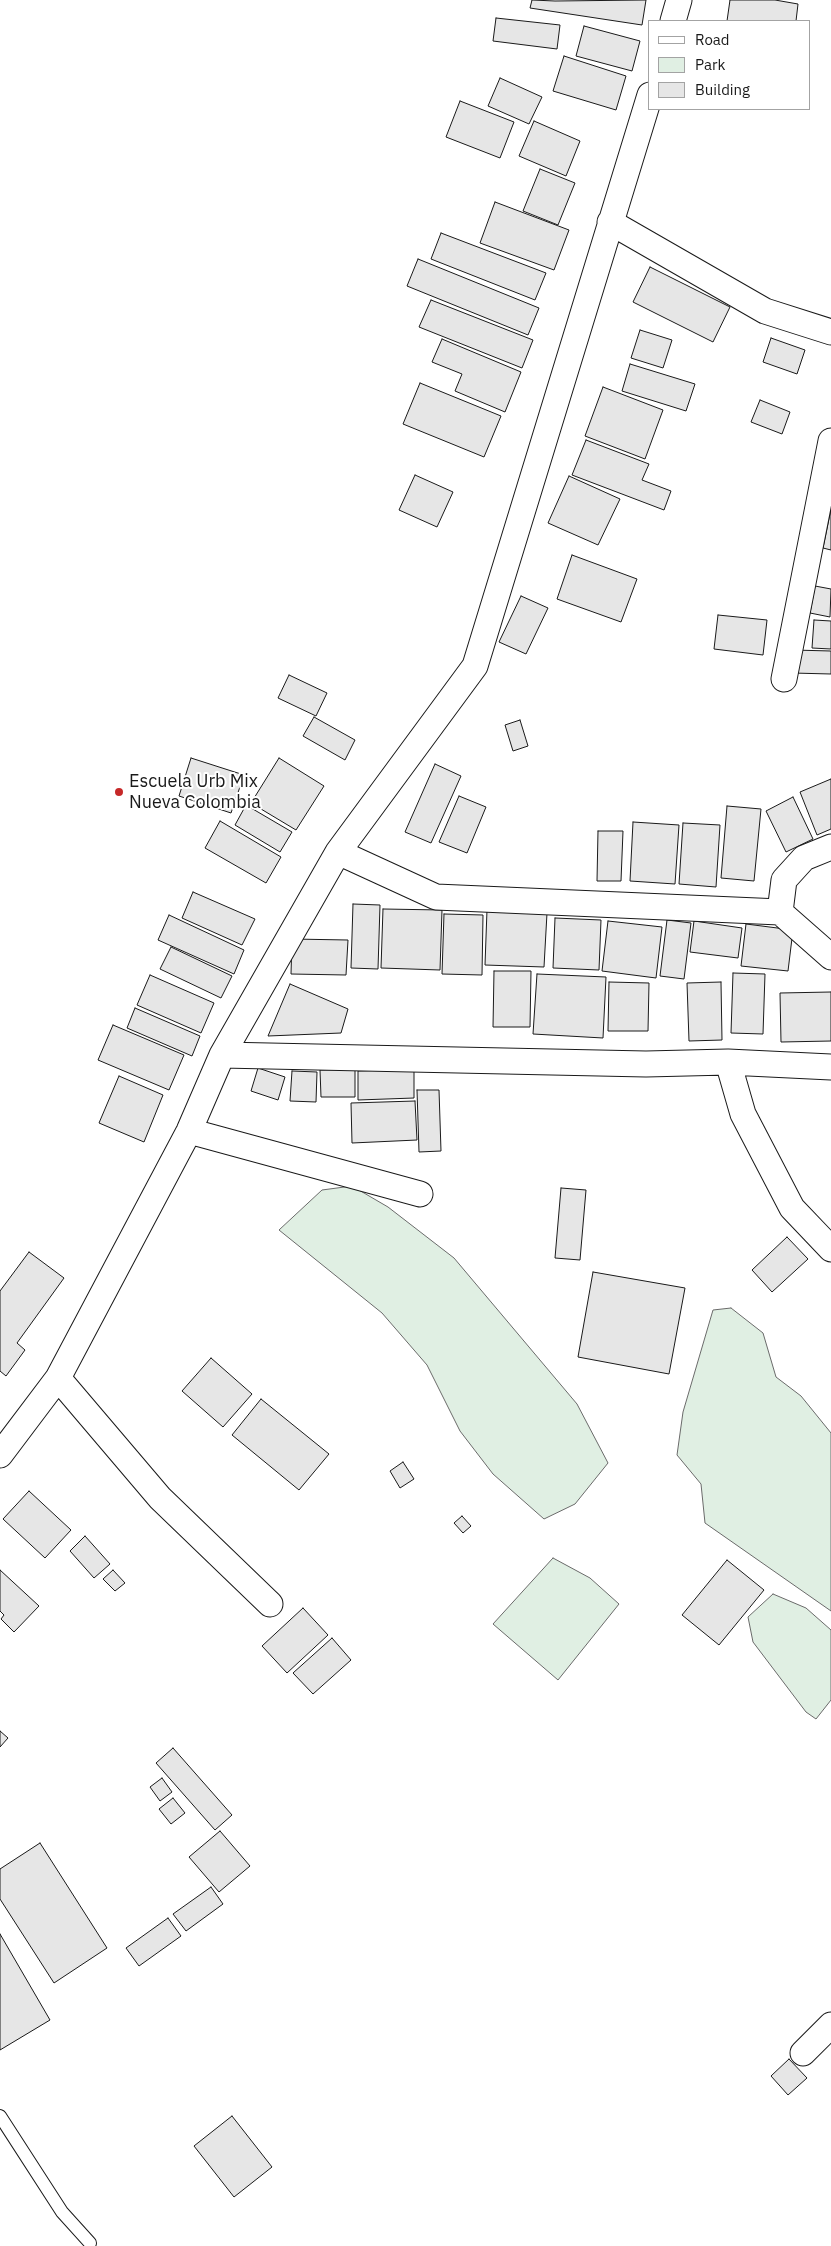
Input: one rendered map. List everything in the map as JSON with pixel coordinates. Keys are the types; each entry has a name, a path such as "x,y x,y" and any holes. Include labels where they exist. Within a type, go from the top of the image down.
{"street":[{"path":"672,20 679,0"},
{"path":"0,1455 58,1378 189,1131 222,1054 338,852 474,666 648,101"},
{"path":"610,222 765,312 831,332"},
{"path":"784,679 831,441"},
{"path":"780,912 784,880 804,858 831,847"},
{"path":"338,852 436,897 780,912 831,957"},
{"path":"222,1054 646,1064 728,1062 831,1067"},
{"path":"728,1062 743,1114 792,1208 831,1248"},
{"path":"189,1131 420,1194"},
{"path":"58,1378 160,1498 270,1604"},
{"path":"803,2053 831,2025"}],"lane":[{"path":"0,2116 62,2212 90,2243"}],"green space":[{"path":"352,1186 388,1207 454,1258 577,1404 608,1463 575,1504 544,1519 493,1474 460,1431 427,1365 382,1313 279,1230 322,1190"},
{"path":"731,1308 763,1333 776,1377 801,1396 831,1433 831,1611 705,1523 701,1484 677,1455 683,1412 713,1310"},
{"path":"553,1558 590,1578 619,1604 558,1680 493,1624"},
{"path":"773,1594 806,1608 831,1630 831,1700 816,1719 806,1712 753,1642 748,1617"}],"building":[{"path":"532,0 646,0 642,25 530,8"},
{"path":"730,0 775,0 798,4 796,20 727,20"},
{"path":"496,18 560,25 557,49 493,41"},
{"path":"584,26 640,41 632,71 576,56"},
{"path":"564,56 626,76 616,110 553,91"},
{"path":"500,78 542,97 529,124 488,106"},
{"path":"460,101 514,122 500,158 446,137"},
{"path":"534,121 580,141 566,176 519,156"},
{"path":"540,169 575,183 558,225 523,211"},
{"path":"495,202 569,230 554,270 480,243"},
{"path":"441,233 546,273 535,300 431,259"},
{"path":"418,259 539,308 528,335 407,286"},
{"path":"650,267 730,307 713,342 633,302"},
{"path":"431,300 533,340 522,368 419,327"},
{"path":"640,330 672,340 663,368 631,358"},
{"path":"771,338 805,350 797,374 763,362"},
{"path":"442,339 521,372 505,412 455,391 462,374 432,362"},
{"path":"630,364 695,384 686,411 622,391"},
{"path":"420,383 501,416 484,457 403,424"},
{"path":"603,387 663,410 645,459 585,436"},
{"path":"760,400 790,412 782,434 751,422"},
{"path":"586,440 649,464 642,480 671,491 664,510 572,475"},
{"path":"415,475 453,492 437,527 399,510"},
{"path":"569,476 620,499 598,545 548,523"},
{"path":"831,509 831,550 823,548"},
{"path":"572,555 637,579 621,622 557,599"},
{"path":"815,586 831,589 830,617 810,613"},
{"path":"521,596 548,608 526,654 499,642"},
{"path":"718,615 767,620 763,655 714,649"},
{"path":"814,620 831,621 831,649 812,648"},
{"path":"793,650 831,651 831,674 792,673"},
{"path":"289,675 327,693 316,716 278,698"},
{"path":"314,717 355,740 345,760 303,736"},
{"path":"520,720 528,746 513,751 505,725"},
{"path":"191,758 244,775 231,813 179,796"},
{"path":"279,758 324,786 296,830 251,803"},
{"path":"435,764 461,776 431,843 405,832"},
{"path":"831,779 831,829 817,835 800,792"},
{"path":"459,796 486,807 467,853 439,842"},
{"path":"793,797 813,839 786,852 766,811"},
{"path":"246,805 292,832 280,852 235,825"},
{"path":"727,806 761,809 754,881 721,878"},
{"path":"220,821 281,857 266,883 205,848"},
{"path":"633,822 679,825 675,884 630,881"},
{"path":"683,823 720,825 716,887 679,884"},
{"path":"598,831 623,831 621,881 597,881"},
{"path":"193,892 255,919 242,945 182,918"},
{"path":"353,904 380,905 378,969 351,968"},
{"path":"383,909 442,910 440,970 381,968"},
{"path":"487,910 547,913 544,967 485,965"},
{"path":"444,914 483,915 482,975 442,974"},
{"path":"169,915 244,950 234,974 158,940"},
{"path":"555,918 601,920 599,970 553,968"},
{"path":"667,920 691,923 684,979 660,976"},
{"path":"608,921 662,927 656,978 602,971"},
{"path":"694,921 742,928 738,958 690,952"},
{"path":"746,924 793,930 788,971 741,966"},
{"path":"292,939 348,940 346,975 291,974"},
{"path":"171,947 232,976 221,998 160,969"},
{"path":"494,971 531,971 530,1027 493,1027"},
{"path":"733,973 765,974 763,1034 731,1033"},
{"path":"537,974 606,977 603,1038 533,1034"},
{"path":"150,975 214,1003 201,1033 137,1005"},
{"path":"609,982 649,983 648,1031 608,1031"},
{"path":"721,982 722,1040 689,1041 687,983"},
{"path":"290,984 348,1009 341,1033 268,1036"},
{"path":"831,992 831,1041 781,1042 780,993"},
{"path":"135,1008 200,1036 192,1056 127,1028"},
{"path":"113,1025 184,1055 169,1090 98,1060"},
{"path":"258,1068 285,1077 278,1100 251,1091"},
{"path":"355,1069 355,1097 321,1097 320,1070"},
{"path":"414,1069 414,1098 358,1100 358,1071"},
{"path":"292,1071 317,1072 316,1102 290,1101"},
{"path":"119,1076 163,1095 144,1142 99,1123"},
{"path":"417,1090 439,1090 441,1151 419,1152"},
{"path":"415,1101 417,1140 352,1143 351,1103"},
{"path":"561,1188 586,1190 580,1260 555,1258"},
{"path":"787,1237 808,1259 772,1292 752,1270"},
{"path":"29,1252 64,1278 17,1343 25,1350 6,1376 0,1371 0,1291"},
{"path":"593,1272 685,1288 669,1374 578,1357"},
{"path":"211,1358 252,1394 223,1427 182,1391"},
{"path":"261,1399 329,1454 299,1490 232,1435"},
{"path":"403,1462 414,1479 400,1488 390,1471"},
{"path":"29,1491 71,1530 45,1558 3,1519"},
{"path":"462,1516 471,1526 463,1533 454,1523"},
{"path":"85,1536 110,1564 94,1578 70,1551"},
{"path":"727,1560 764,1590 719,1645 682,1615"},
{"path":"0,1570 39,1606 14,1632 1,1619 4,1615 0,1611"},
{"path":"113,1570 125,1583 115,1591 103,1579"},
{"path":"303,1608 328,1635 287,1673 262,1646"},
{"path":"332,1638 351,1660 313,1694 293,1673"},
{"path":"0,1731 8,1738 0,1747"},
{"path":"173,1748 232,1815 215,1830 156,1763"},
{"path":"162,1778 172,1792 160,1801 150,1787"},
{"path":"173,1798 185,1813 171,1824 159,1809"},
{"path":"220,1831 250,1866 219,1892 189,1857"},
{"path":"40,1843 107,1948 54,1983 0,1899 0,1869"},
{"path":"211,1887 223,1904 186,1931 173,1914"},
{"path":"168,1918 181,1936 139,1966 126,1948"},
{"path":"0,1934 50,2020 0,2050"},
{"path":"789,2059 807,2078 788,2095 771,2076"},
{"path":"232,2116 272,2167 234,2197 194,2146"}],"place":[{"name":"Escuela Urb Mix Nueva Colombia","path":"119,792"}]}
